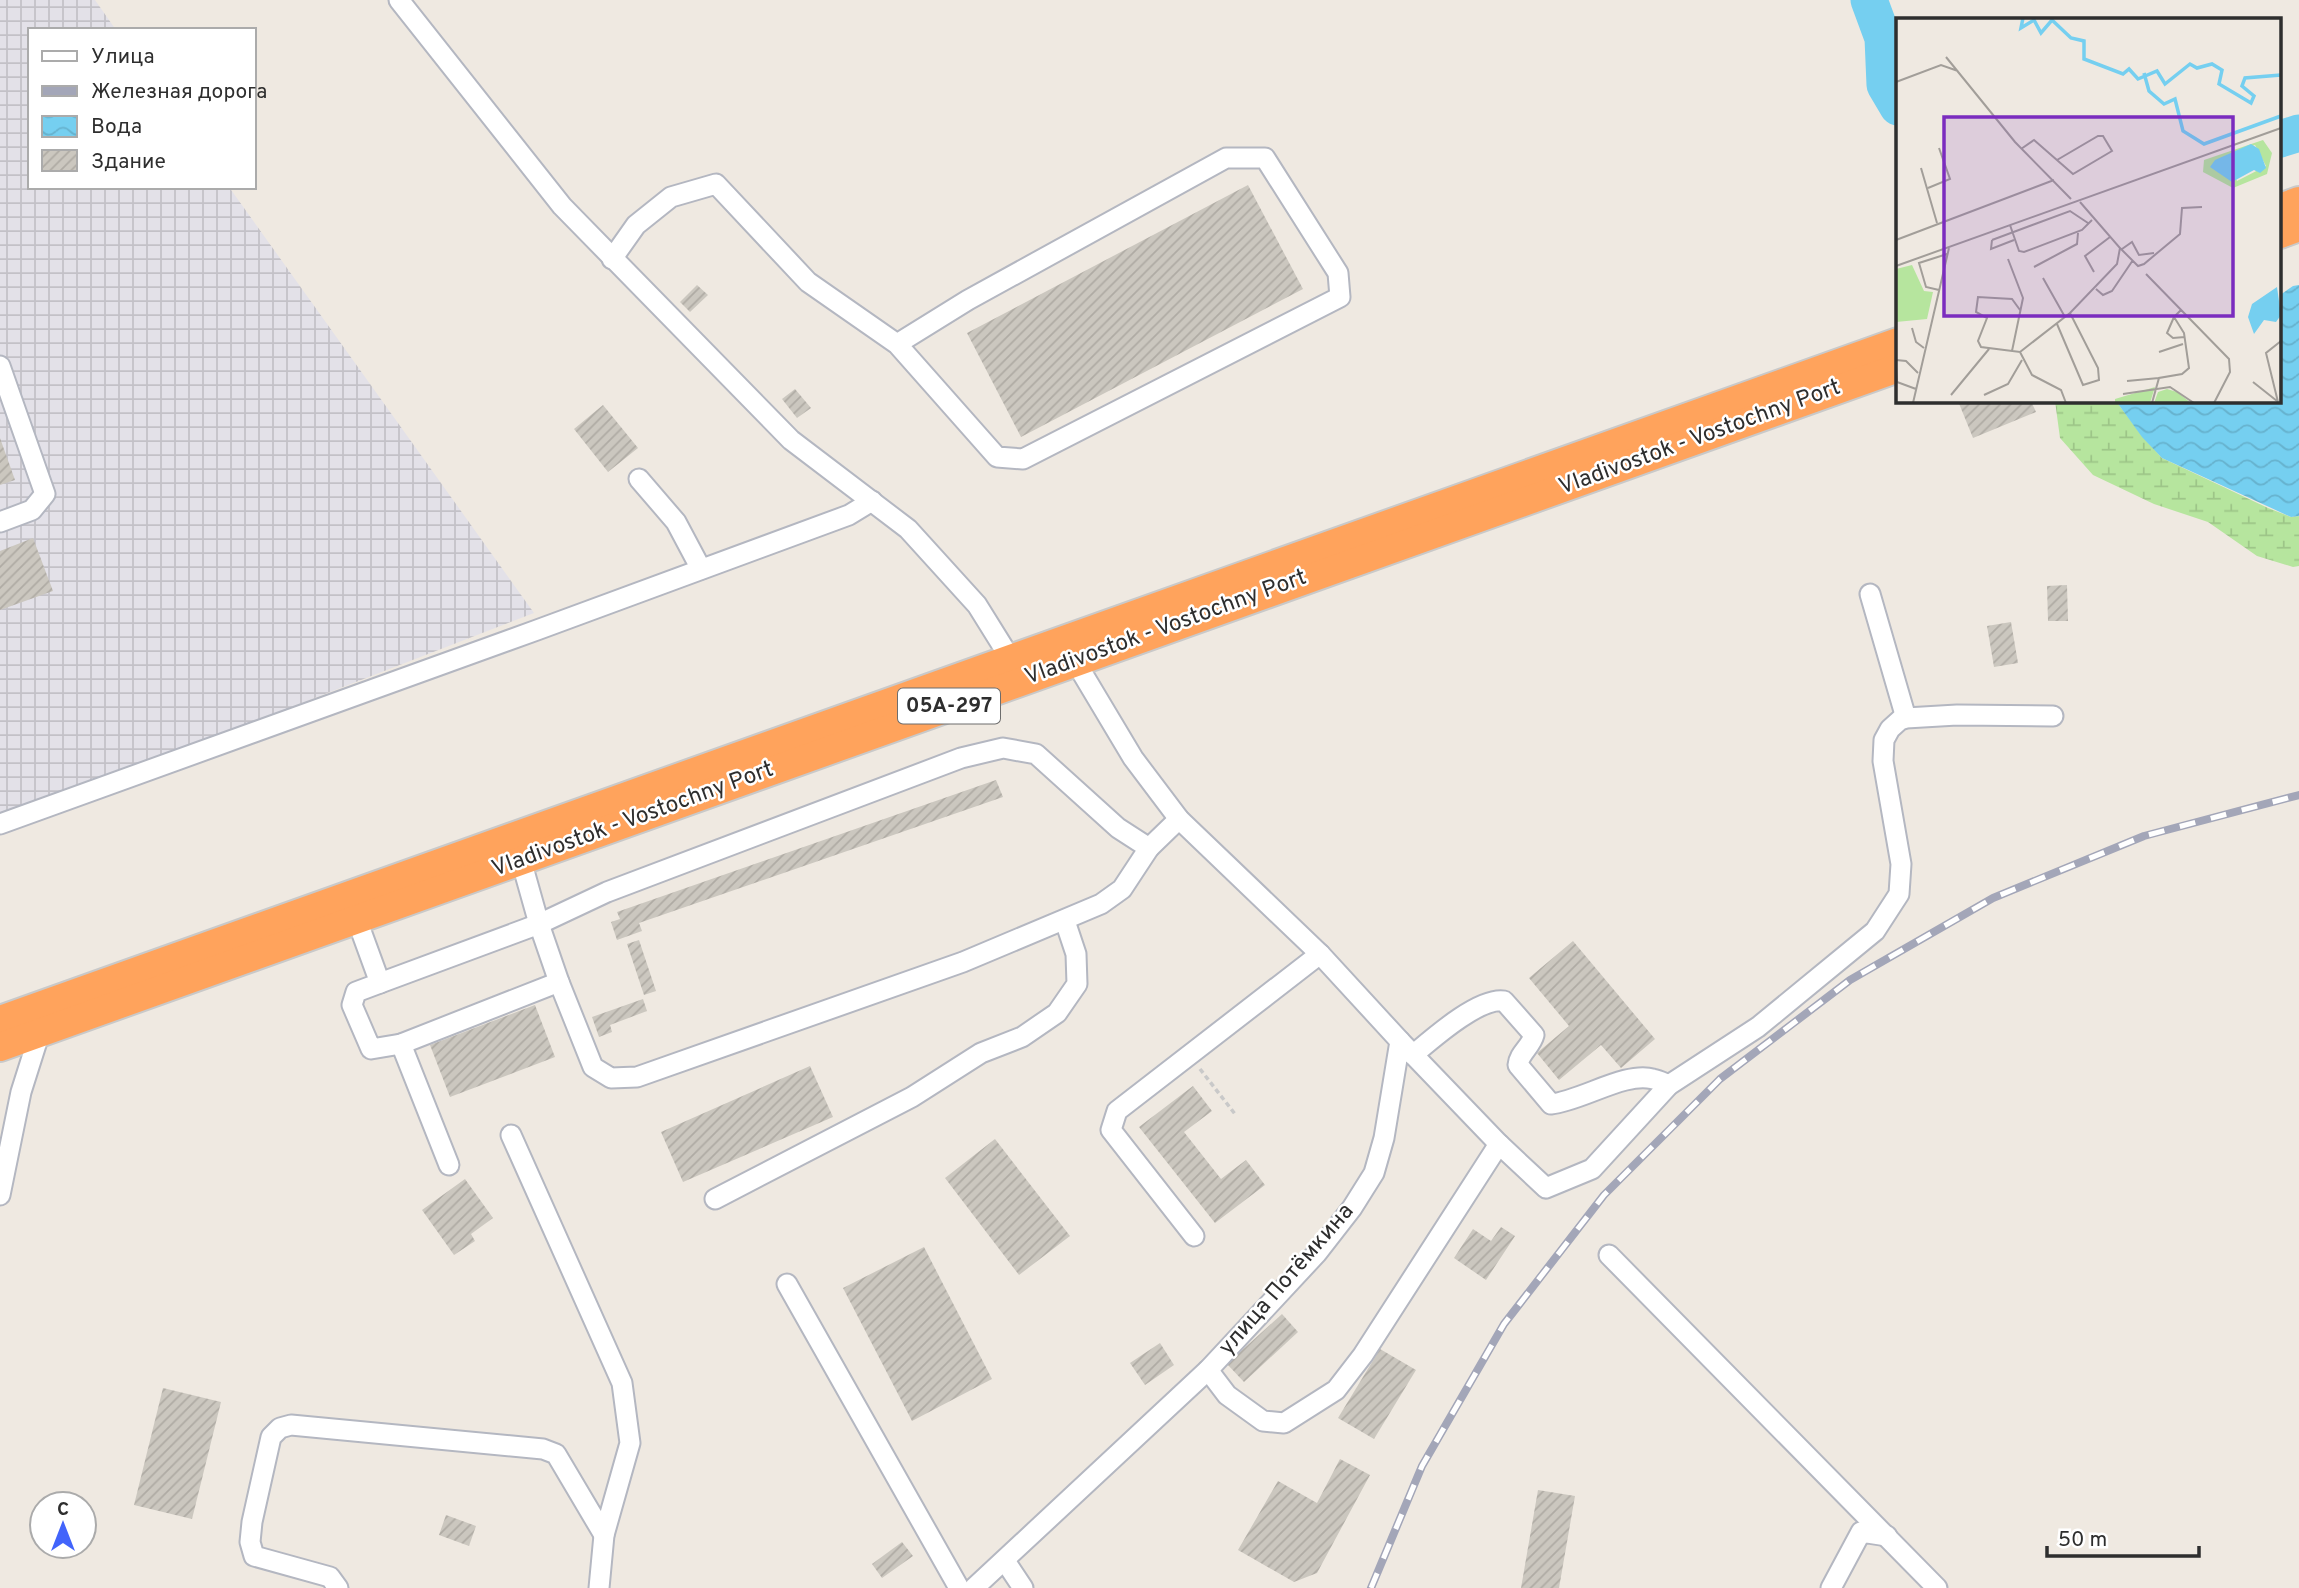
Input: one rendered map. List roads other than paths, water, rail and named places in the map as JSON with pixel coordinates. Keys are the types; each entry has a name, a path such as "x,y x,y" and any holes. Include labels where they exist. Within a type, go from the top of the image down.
{"highway":[{"path":"2282,207 2299,201"},
{"path":"2282,233 2299,227"},
{"name":"Vladivostok - Vostochny Port","path":"0,1020 1896,343"},
{"name":"Vladivostok - Vostochny Port","path":"0,1047 1896,369"}],"street":[{"path":"399,0 562,206 790,440 908,529 977,606 1010,658"},
{"path":"612,259 636,225 671,197 716,184 808,282 897,344 997,457 1023,459 1340,297 1338,273 1265,158 1226,158 968,300 897,344"},
{"path":"0,366 45,494 32,510 0,522"},
{"path":"639,479 676,522 701,569"},
{"path":"0,824 849,515 872,501"},
{"path":"1871,594 1906,718"},
{"path":"1075,661 1133,758 1180,819 1320,954 1499,1144 1546,1188 1592,1169 1669,1086 1758,1027 1875,931 1899,894 1901,864 1883,761 1884,740 1890,729 1906,718 1957,715 2053,716"},
{"path":"559,982 401,1044 371,1049 352,1004 356,992 539,924 632,883 961,758 1003,748 1036,754 1118,828 1149,848"},
{"path":"521,860 559,982 593,1067 611,1078 638,1077 963,962 1101,904 1122,889 1149,848 1180,819"},
{"path":"357,920 380,983"},
{"path":"715,1199 912,1097 982,1054 1022,1037 1057,1013 1077,984 1076,954 1065,920"},
{"path":"1194,1236 1111,1130 1117,1111 1320,954"},
{"path":"1407,1048 1434,1037 1485,1003 1497,1000 1504,1002 1534,1035 1532,1043 1518,1059 1518,1065 1551,1104 1566,1103 1610,1085 1634,1079 1651,1078 1669,1086"},
{"path":"0,1195 21,1092 40,1032"},
{"path":"401,1044 449,1165"},
{"name":"улица Потёмкина","path":"974,1588 1208,1370 1317,1253 1352,1208 1374,1173 1407,1048"},
{"path":"0,1099 21,1092"},
{"path":"511,1135 622,1383 630,1443 604,1535 599,1588"},
{"path":"1208,1370 1227,1395 1262,1421 1284,1423 1336,1390 1363,1355 1499,1144"},
{"path":"1609,1255 1937,1588"},
{"path":"786,1284 959,1588"},
{"path":"338,1588 330,1577 254,1556 250,1542 252,1522 271,1437 280,1429 291,1425 543,1449 556,1454 604,1535"},
{"path":"1831,1588 1861,1532 1887,1536"},
{"path":"1005,1561 1023,1588"}],"water":[{"path":"2299,285 2299,516 2291,517 2162,458 2142,437 2117,402 2282,402 2282,294"}],"waterway":[{"path":"1869,0 1883,38 1885,85 1896,104"},
{"path":"2282,138 2299,133"}],"railway":[{"path":"1371,1588 1422,1466 1504,1324 1604,1195 1720,1079 1850,980 1993,898 2144,836 2299,795"}]}
